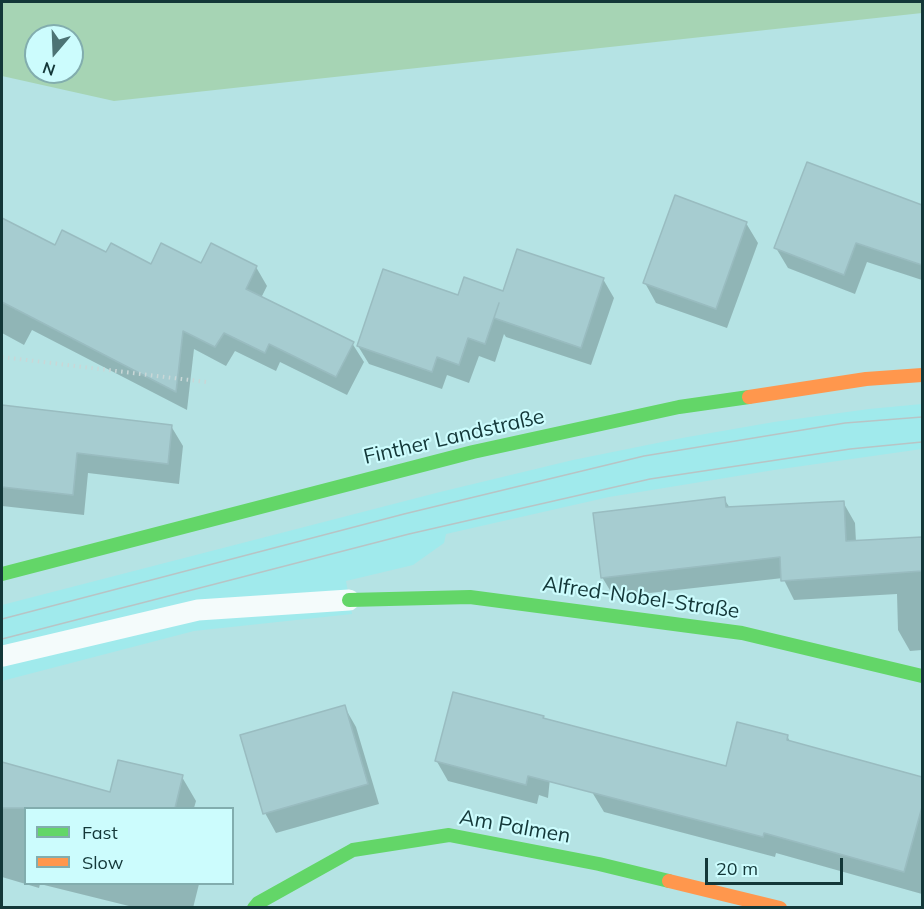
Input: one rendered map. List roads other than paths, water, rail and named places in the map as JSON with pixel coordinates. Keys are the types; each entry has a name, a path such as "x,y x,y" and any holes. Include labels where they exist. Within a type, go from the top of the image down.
{"street":[{"name":"Finther Landstraße","path":"2,574 473,453 668,410 866,379 922,375"},
{"name":"Alfred-Nobel-Straße","path":"349,600 470,597 742,633 922,676"},
{"name":"Am Palmen","path":"254,908 258,903 353,850 449,836 599,864 780,908"}],"lane":[{"path":"3,656 198,610 349,600"}],"tram line":[{"path":"2,619 404,514 644,456 845,423 922,417"},
{"path":"2,639 409,534 650,479 850,449 922,442"}]}
